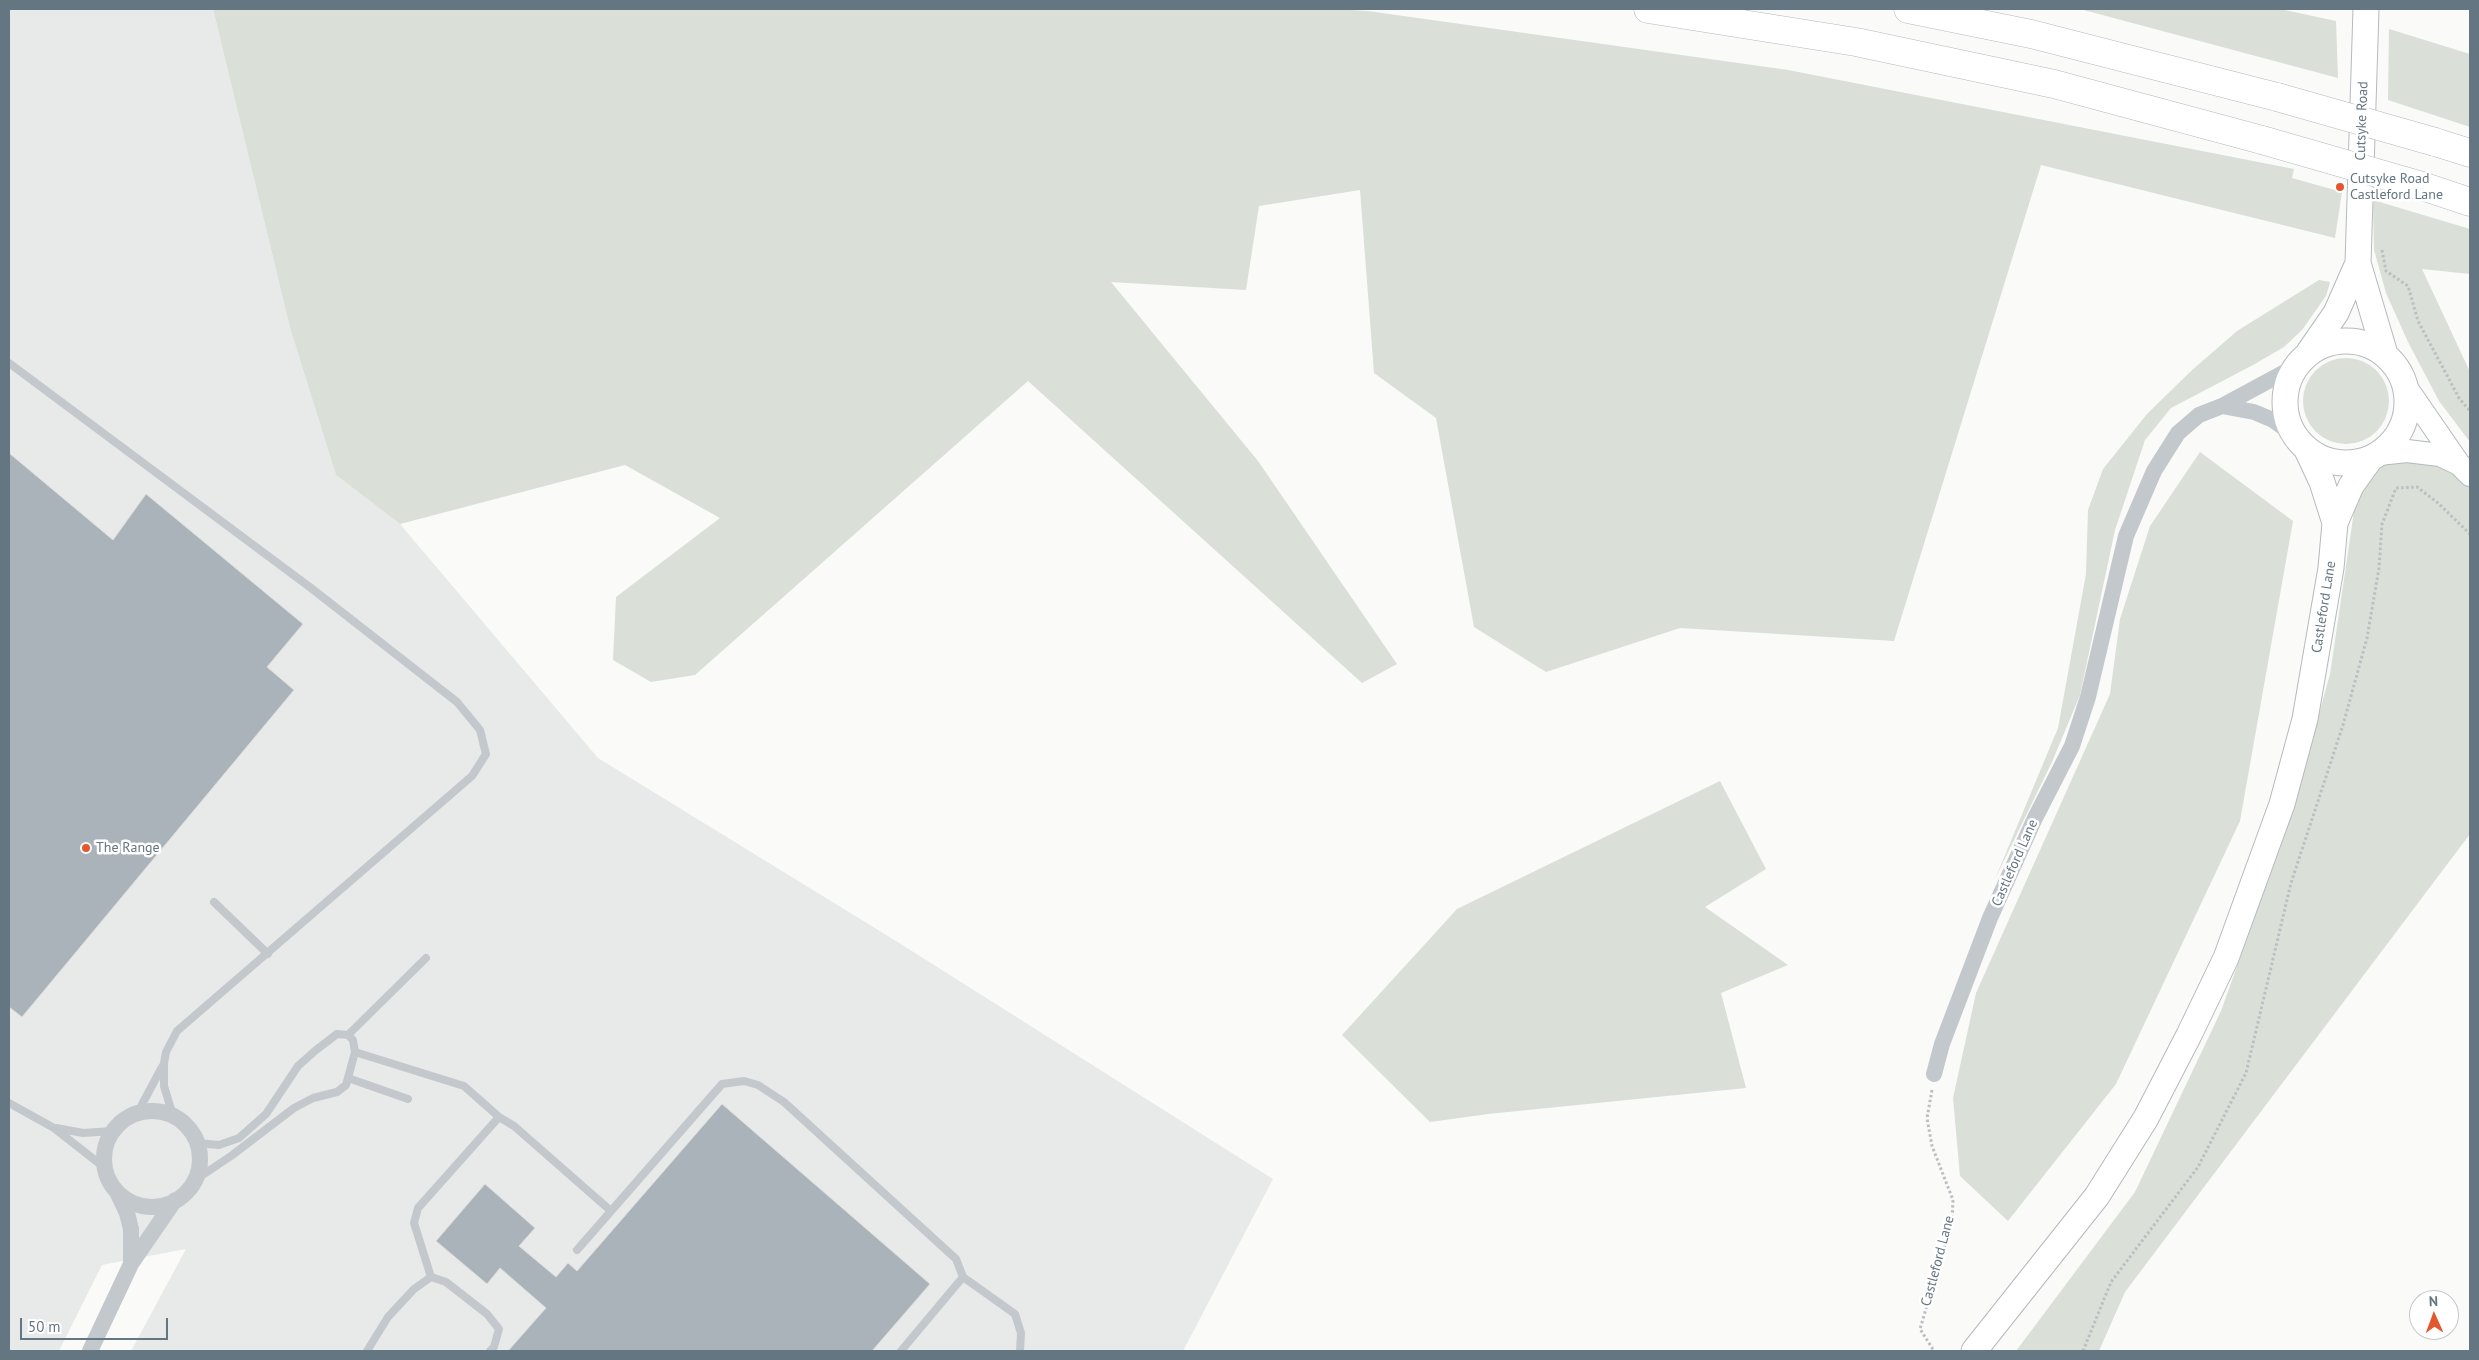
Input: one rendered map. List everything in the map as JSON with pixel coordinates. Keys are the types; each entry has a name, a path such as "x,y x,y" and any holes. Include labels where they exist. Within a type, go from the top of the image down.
{"highway":[{"path":"1648,9 1856,42 2054,84 2262,140 2422,186 2470,202"},
{"path":"1908,9 2031,34 2277,97 2470,153"}],"main road":[{"name":"Cutsyke Road","path":"2366,9 2358,263 2385,354"},
{"name":"Cutsyke Road","path":"2303,359 2336,313 2358,263"},
{"path":"2375,456 2394,440 2404,422 2408,408 2406,387 2402,376 2385,354 2367,343 2346,341 2323,345 2303,359 2291,375 2284,402 2286,416 2300,442 2324,459 2338,463 2361,462 2375,456 2407,451 2440,455 2465,469"},
{"path":"2406,387 2465,469"},
{"name":"Castleford Lane","path":"2300,442 2322,482 2335,523"},
{"name":"Castleford Lane","path":"1974,1351 2097,1196 2146,1118 2190,1036 2226,958 2282,804 2305,719 2331,568 2335,523 2351,486 2375,456"}],"street":[{"name":"Castleford Lane","path":"1934,1074 1942,1044 1990,918 2035,818 2072,746 2088,697 2126,536 2154,471 2178,433 2199,414 2222,406 2303,359"},
{"name":"Castleford Lane","path":"2222,406 2254,412 2273,420 2300,442"},
{"path":"116,1192 129,1201 144,1206 160,1206 186,1193 195,1180 200,1158 191,1130 181,1120 173,1116 154,1110 138,1112 124,1119 112,1131 105,1145 107,1178 127,1213 131,1229 131,1264"},
{"path":"90,1351 131,1264 175,1200"}],"lane":[{"path":"9,363 311,588 450,696 480,730 486,754 472,776 177,1031 166,1052 164,1063 164,1086 173,1116"},
{"path":"214,902 268,954"},
{"path":"348,1035 426,958"},
{"path":"195,1180 232,1156 294,1108 313,1098 337,1092 346,1085 355,1052 353,1040 348,1035 337,1034 298,1066 266,1114 239,1138 219,1145 197,1144"},
{"path":"355,1052 464,1086 499,1118 514,1126 611,1212"},
{"path":"138,1112 164,1063"},
{"path":"348,1078 408,1099"},
{"path":"577,1250 722,1084 744,1081 758,1085 784,1102 950,1253 956,1259 963,1277 1015,1314 1021,1333 1020,1351"},
{"path":"9,1103 54,1128 105,1168"},
{"path":"431,1276 414,1223 418,1208 499,1118"},
{"path":"54,1128 83,1133 112,1131"},
{"path":"366,1351 388,1317 414,1289 431,1276"},
{"path":"431,1276 446,1282 487,1314 499,1329 494,1347 490,1351"},
{"path":"901,1351 963,1277"}],"path":[{"path":"2381,241 2386,271 2408,286 2418,322 2459,398 2470,411"},
{"path":"2083,1351 2111,1282 2198,1167 2246,1073 2291,883 2343,724 2367,638 2379,568 2382,524 2396,488 2417,487 2438,503 2470,534"},
{"name":"Castleford Lane","path":"1934,1074 1927,1118 1932,1146 1952,1200 1952,1221 1920,1329 1934,1351"}],"shaded area":[{"path":"9,9 213,9 290,328 336,475 400,524 598,758 896,941 1273,1179 1183,1351 131,1351 186,1249 102,1265 59,1351 9,1351"},
{"path":"213,9 1335,9 1368,11 1788,70 2294,169 2292,178 2342,192 2335,238 2041,165 1894,641 1680,628 1546,672 1474,627 1436,418 1374,373 1360,190 1259,206 1246,290 1111,282 1258,461 1397,664 1362,683 1028,381 695,675 651,682 613,660 616,597 720,518 625,465 400,524 336,475 290,328"},
{"path":"2080,9 2280,9 2336,21 2338,78"},
{"path":"2389,29 2470,54 2470,127 2388,100"},
{"path":"2373,200 2470,229 2470,274 2422,269 2470,372 2470,442 2439,401 2408,342 2386,293 2374,250"},
{"path":"2319,280 2330,282 2326,296 2302,330 2284,347 2171,408 2145,440 2115,530 2080,695 2052,762 1995,879 2058,728 2086,574 2088,510 2103,469 2147,414 2191,371 2237,331"},
{"path":"2346,358 2370,365 2382,377 2389,401 2382,425 2370,437 2346,444 2322,437 2310,425 2303,401 2310,377 2322,365"},
{"path":"2200,452 2293,521 2240,821 2116,1084 2008,1221 1960,1176 1953,1098 1976,993 2110,694 2120,619 2150,526"},
{"path":"2435,460 2470,488 2470,834 2125,1292 2099,1351 2016,1351 2135,1192 2221,1011 2290,819 2330,674 2356,498 2381,464"},
{"path":"1720,781 1766,869 1705,907 1788,965 1721,993 1746,1088 1488,1114 1430,1122 1342,1035 1457,909"}],"building":[{"name":"The Range","path":"9,453 113,540 146,494 303,624 267,667 294,690 22,1017 9,1007"},
{"path":"722,1104 930,1284 872,1351 508,1351 546,1308 500,1268 487,1284 436,1241 485,1184 535,1228 519,1246 556,1277 568,1263 577,1271"}],"place":[{"name":"Cutsyke Road Castleford Lane","path":"2340,187"},
{"name":"The Range","path":"86,848"}]}
